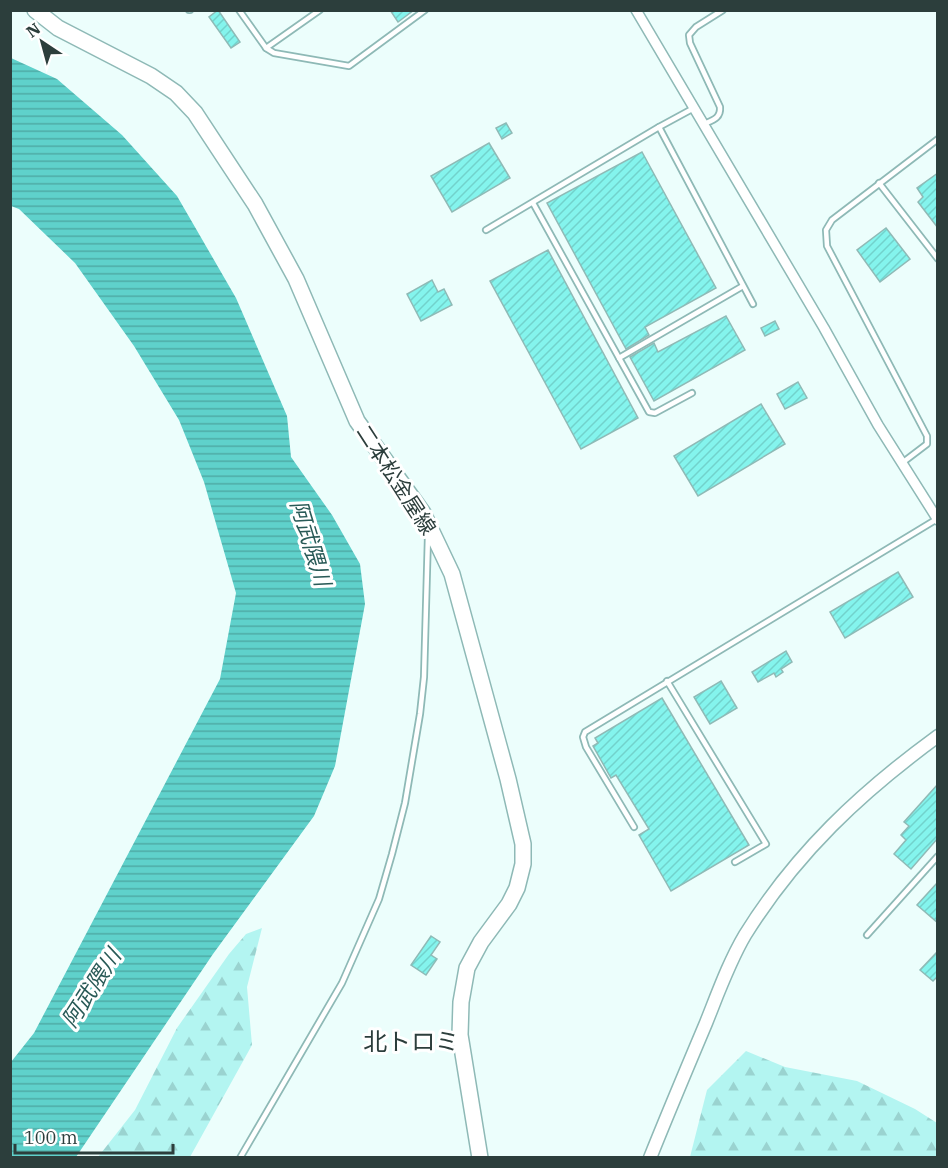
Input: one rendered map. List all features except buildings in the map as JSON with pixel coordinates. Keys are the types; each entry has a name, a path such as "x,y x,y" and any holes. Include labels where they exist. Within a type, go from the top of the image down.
{"main road":[{"name":"二本松金屋線","path":"35,10 58,28 151,76 176,93 195,113 255,204 296,279 357,421 423,513 452,574 508,779 523,844 524,864 508,904 481,942 467,968 461,1002 460,1035 480,1158"}],"street":[{"path":"636,10 937,519"},
{"path":"650,1158 725,976 745,937 770,900 793,868 840,816 863,794 938,736"}],"lane":[{"path":"239,10 266,48 274,53 350,66 425,10"},
{"path":"266,48 320,10"},
{"path":"704,124 718,118 721,113 720,107 690,43 689,35 696,27 723,10"},
{"path":"486,230 694,108"},
{"path":"659,127 753,304"},
{"path":"902,463 927,444 927,436 827,246 825,238 826,230 832,220 938,139"},
{"path":"879,183 938,259"},
{"path":"533,203 648,412 655,414 692,393"},
{"path":"619,358 743,286"},
{"path":"634,827 586,747 583,737 585,732 937,519"},
{"path":"240,1158 342,983 379,899 393,854 405,803 420,714 424,677 427,539 431,531"},
{"path":"667,681 766,844 735,862"},
{"path":"867,935 938,856"}],"green space":[{"path":"262,928 247,987 252,1045 190,1157 98,1157 135,1110 177,1028 229,954 246,934"},
{"path":"746,1051 785,1067 857,1081 915,1109 937,1123 937,1157 690,1157 707,1090"}],"water":[{"name":"阿武隈川","path":"11,58 57,79 122,135 177,196 236,298 287,416 291,457 332,515 360,564 365,604 335,766 314,816 213,954 76,1157 11,1157 11,1062 34,1033 220,679 236,593 204,482 179,420 134,346 75,263 19,209 11,206"}],"district":[{"name":"北トロミ","path":"411,1042"}]}
